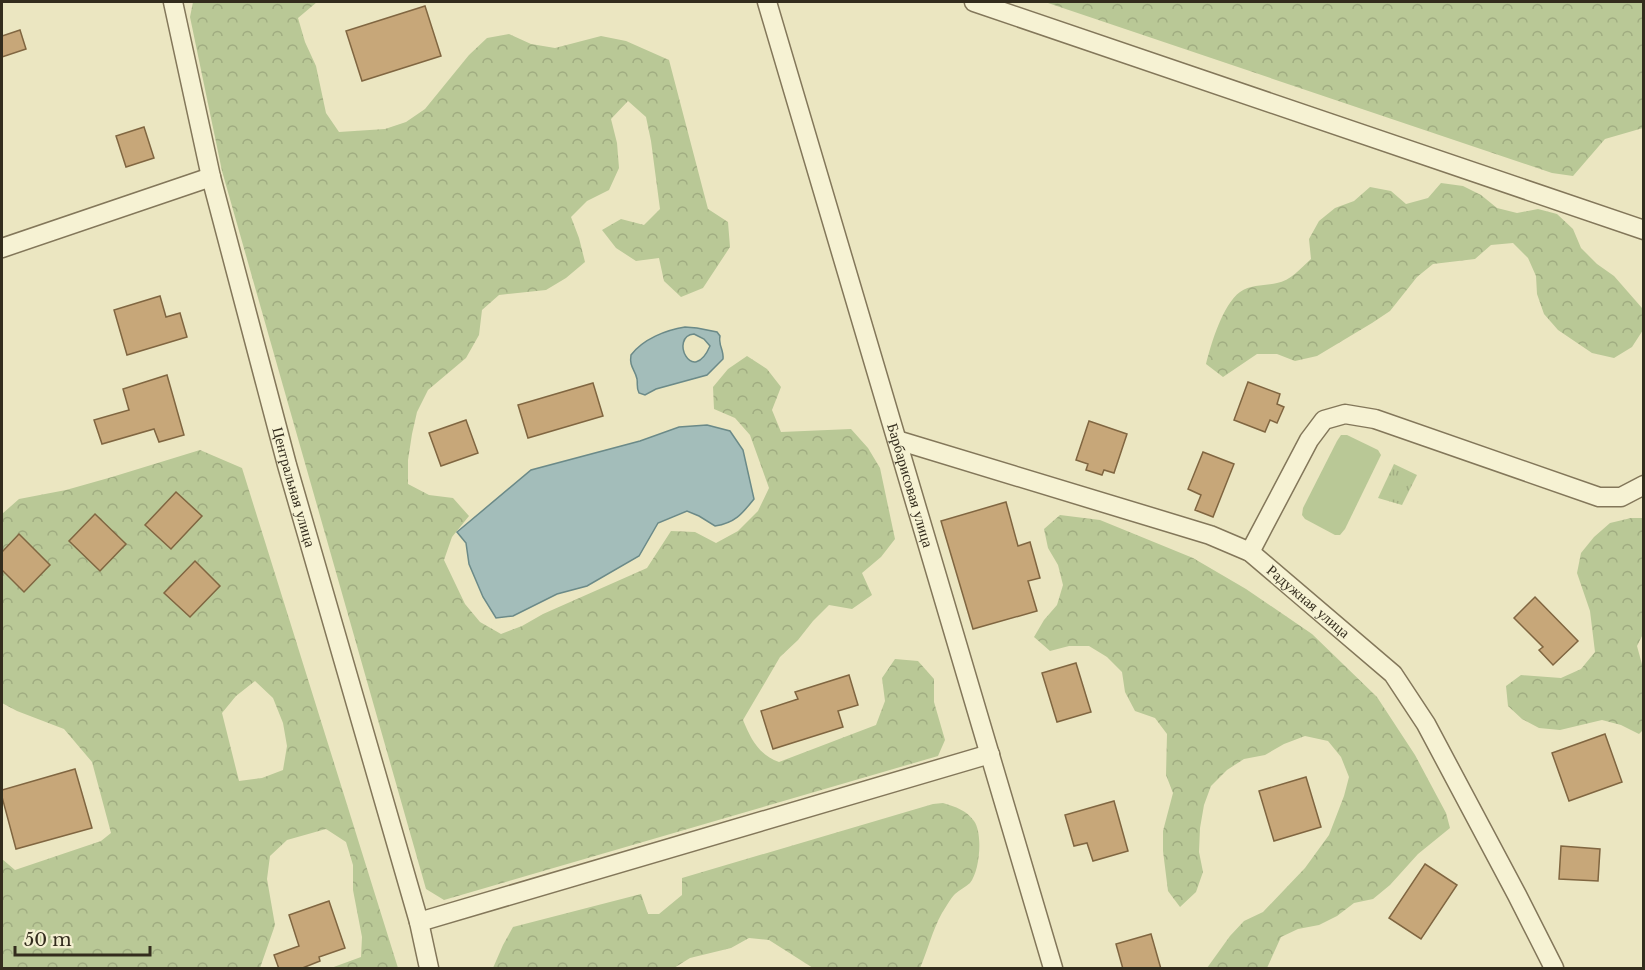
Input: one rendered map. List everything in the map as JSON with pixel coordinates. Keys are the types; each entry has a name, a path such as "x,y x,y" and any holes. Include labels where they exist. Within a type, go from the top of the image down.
{"street":[{"name":"Центральная улица","path":"173,2 211,177 287,465 418,922 429,969"},
{"name":"Барбарисовая улица","path":"767,2 1053,969"},
{"path":"974,2 1644,230"},
{"path":"2,248 211,177"},
{"path":"1250,552 1309,440 1324,420 1345,414 1375,419 1599,498 1621,497 1644,484"},
{"name":"Радужная улица","path":"897,440 1209,535 1250,552 1393,674 1431,734 1517,894 1554,969"},
{"path":"418,922 990,754"}],"green space":[{"path":"193,2 317,2 298,18 305,42 316,66 326,113 339,132 385,129 406,122 425,109 469,55 487,38 509,34 531,44 555,48 601,36 626,41 669,60 708,209 728,222 730,247 703,288 681,297 664,281 659,258 636,261 616,248 602,230 621,219 644,225 660,209 646,117 628,101 611,119 617,143 619,168 609,190 587,201 571,217 585,262 566,278 546,290 499,295 482,310 479,335 466,358 428,390 417,412 408,460 408,484 429,495 453,498 469,516 452,537 444,560 465,604 480,622 501,634 647,568 671,531 695,532 716,543 738,531 758,511 769,488 750,435 735,418 714,409 713,387 728,369 747,356 767,369 781,387 772,410 781,432 851,429 868,448 880,468 895,539 881,557 862,573 872,595 852,609 829,605 780,657 743,720 749,733 760,750 779,762 876,725 885,701 882,678 895,659 918,661 934,679 934,702 945,740 938,756 444,900 426,889 222,171 190,17"},
{"path":"1045,2 1643,2 1643,128 1605,139 1573,176 1552,173"},
{"path":"1441,183 1463,186 1481,195 1497,208 1517,213 1538,209 1557,214 1573,229 1581,248 1597,264 1614,276 1642,308 1643,330 1632,347 1614,358 1592,353 1558,330 1544,314 1537,294 1536,276 1528,258 1513,243 1491,245 1475,259 1433,264 1417,277 1390,311 1317,356 1295,361 1277,354 1257,354 1223,377 1206,364 1218,325 1234,298 1249,288 1282,282 1299,270 1311,259 1309,239 1319,221 1335,208 1354,201 1370,187 1391,191 1406,204 1428,198"},
{"path":"1341,435 1347,435 1378,450 1381,455 1345,529 1340,535 1335,535 1305,519 1302,515 1303,508"},
{"path":"200,450 242,468 398,968 331,968 361,957 362,937 353,890 353,865 346,842 326,829 287,840 270,856 267,879 275,925 260,968 2,968 2,859 15,870 101,841 111,833 92,762 64,729 2,703 2,514 19,499 66,490","holes":["255,681 273,698 283,723 287,746 283,770 262,778 239,781 222,713 236,696"]},
{"path":"1394,464 1417,475 1402,505 1378,498"},
{"path":"1060,515 1100,520 1193,558 1246,589 1312,634 1377,697 1415,755 1446,813 1450,828 1418,854 1390,885 1373,899 1354,903 1337,916 1319,925 1298,929 1281,937 1267,968 1207,968 1244,921 1263,912 1305,868 1329,835 1349,777 1341,757 1328,741 1305,736 1265,755 1244,759 1227,770 1211,786 1204,805 1199,852 1203,872 1196,892 1180,907 1168,891 1163,851 1163,831 1173,793 1166,775 1167,734 1155,718 1135,711 1125,692 1122,672 1107,657 1089,646 1069,646 1050,651 1034,637 1044,620 1057,605 1063,585 1058,565 1048,548 1044,529"},
{"path":"1643,518 1643,634 1637,646 1643,668 1643,730 1639,734 1621,725 1602,720 1560,730 1539,728 1522,719 1508,706 1506,686 1521,675 1561,678 1581,669 1595,652 1590,611 1577,573 1581,553 1610,523"},
{"path":"943,803 964,812 974,821 979,834 978,861 970,883 955,894 942,913 920,968 813,968 769,940 749,938 731,948 690,958 674,968 493,968 513,927 641,894 648,914 659,914 682,895 682,878 933,804"}],"water":[{"path":"678,328 697,328 717,332 720,336 723,359 707,375 656,389 645,395 639,393 631,355 648,340","holes":["694,334 704,339 710,346 703,357 696,362 690,361 683,349 683,342"]},
{"path":"707,425 730,431 743,450 754,499 742,513 728,523 715,526 687,511 658,523 639,556 587,586 557,594 513,616 496,618 483,597 469,564 466,543 457,532 531,470 640,441 679,427"}],"building":[{"path":"425,6 441,56 362,81 346,31"},
{"path":"20,30 26,49 2,57 2,36"},
{"path":"144,127 154,158 126,167 116,136"},
{"path":"160,296 166,317 180,313 187,337 127,355 114,310"},
{"path":"167,375 184,435 159,442 154,429 102,444 94,420 129,410 123,389"},
{"path":"1248,382 1280,394 1277,404 1284,407 1277,423 1270,420 1265,432 1234,420"},
{"path":"593,383 603,416 528,438 518,405"},
{"path":"466,420 478,453 441,466 429,433"},
{"path":"1089,421 1127,434 1114,473 1104,470 1102,475 1086,470 1088,464 1076,460"},
{"path":"1203,452 1234,464 1213,517 1195,510 1201,495 1188,489"},
{"path":"176,492 202,516 171,549 145,525"},
{"path":"1006,502 1018,546 1030,542 1040,578 1028,581 1037,611 973,629 941,521"},
{"path":"95,514 126,544 100,571 69,541"},
{"path":"19,534 50,565 24,592 2,570 2,552"},
{"path":"195,561 220,586 190,617 164,593"},
{"path":"1535,597 1578,641 1553,665 1539,650 1543,647 1514,618"},
{"path":"1076,663 1091,712 1057,722 1042,673"},
{"path":"849,675 858,705 838,711 843,727 773,749 761,711 798,699 795,692"},
{"path":"1605,734 1622,782 1569,801 1552,753"},
{"path":"75,769 92,828 16,849 2,790"},
{"path":"1306,777 1321,827 1274,841 1259,791"},
{"path":"1114,801 1128,851 1093,861 1087,843 1074,846 1065,815"},
{"path":"1561,846 1600,849 1598,881 1559,879"},
{"path":"1425,864 1457,885 1421,939 1389,918"},
{"path":"329,901 345,948 319,957 320,961 300,969 279,969 274,955 299,946 289,915"},
{"path":"1151,934 1161,969 1123,969 1116,944"}]}
